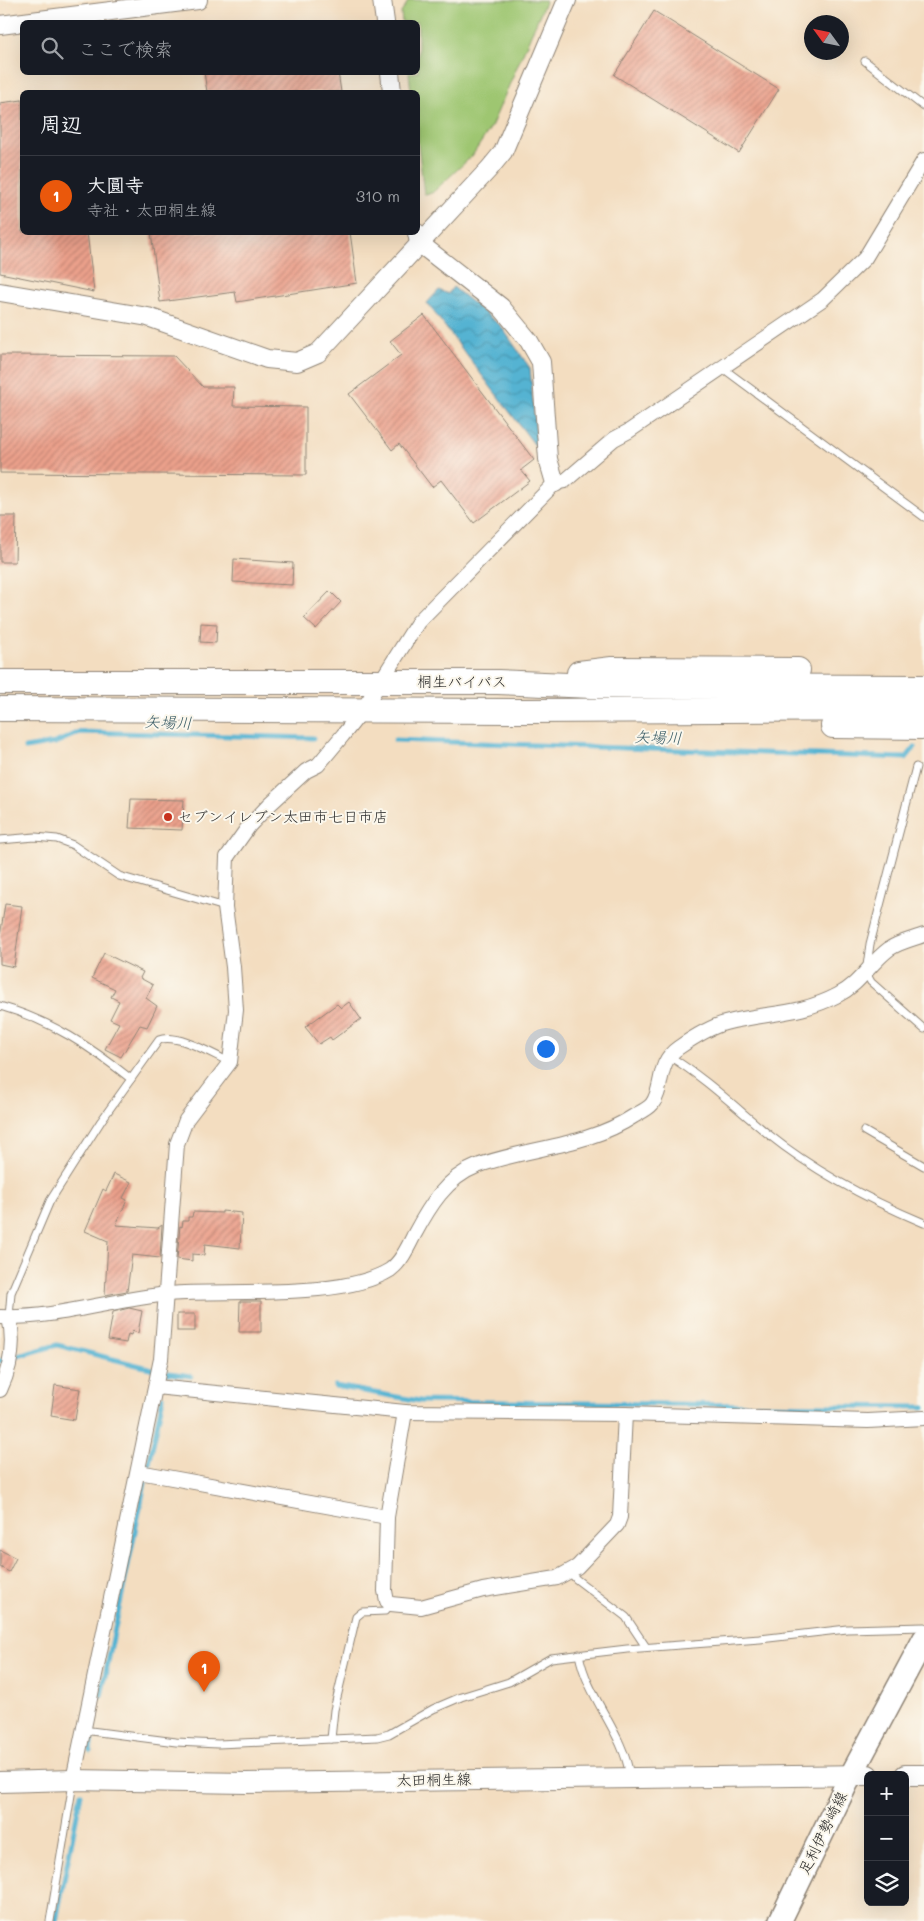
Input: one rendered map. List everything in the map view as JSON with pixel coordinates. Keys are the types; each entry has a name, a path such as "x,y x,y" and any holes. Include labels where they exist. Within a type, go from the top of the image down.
{"highway":[{"path":"498,682 612,669 924,671"},
{"name":"桐生バイパス","path":"0,682 498,682 592,686 924,687"},
{"name":"桐生バイパス","path":"0,709 528,711 924,709"},
{"path":"528,711 596,725 924,727"}],"main road":[{"name":"足利伊勢崎線","path":"780,1921 859,1775 924,1639"},
{"name":"太田桐生線","path":"0,1782 73,1780 246,1782 859,1775"},
{"path":"909,1775 924,1775"}],"street":[{"path":"40,20 198,0"},
{"path":"382,0 384,20"},
{"path":"0,292 148,317 267,359 297,362 318,354 418,238 503,152 567,0"},
{"path":"0,25 20,22"},
{"path":"390,75 392,90"},
{"path":"73,1780 139,1472 161,1359 168,1294 177,1144 186,1120 230,1062 236,1010 234,967 225,907 227,857 236,843 269,804 306,771 318,765 362,710 418,622 555,483 565,481 614,438 629,431 823,299 855,269 877,242 924,160"},
{"path":"418,238 501,307 529,341 541,362 548,459 555,483"},
{"path":"0,1390 8,1372 12,1341 12,1332 5,1317 107,1305 168,1294 290,1290 336,1286 369,1279 391,1269 405,1253 425,1214 450,1182 475,1167 589,1137 619,1126 652,1104 669,1056 677,1048 724,1023 805,1010 838,996 853,986 889,950 924,936"},
{"path":"157,1383 405,1412 624,1414 868,1421 924,1418"},
{"path":"405,1412 387,1517 386,1591 387,1601 391,1604 421,1606 436,1604 483,1590 557,1578 570,1572 616,1525 620,1518 624,1414"},
{"path":"139,1472 387,1517"}],"lane":[{"path":"865,61 924,107"},
{"path":"723,366 728,372 818,441 924,517"},
{"path":"916,767 870,944 866,973 871,982 924,1029"},
{"path":"0,840 35,837 57,840 73,845 119,876 225,907"},
{"path":"0,1006 43,1022 67,1034 98,1053 131,1079"},
{"path":"5,1317 10,1293 50,1201 101,1121 159,1040 166,1037 186,1042 230,1062"},
{"path":"669,1056 728,1098 769,1134 839,1182 924,1223"},
{"path":"864,1131 924,1166"},
{"path":"570,1572 576,1579 626,1617 646,1647"},
{"path":"331,1739 334,1710 356,1617 362,1612 385,1611 391,1604"},
{"path":"83,1730 176,1742 218,1744 331,1739 390,1734 433,1709 509,1682 551,1658 646,1647 760,1639 847,1629 924,1627"},
{"path":"579,1654 582,1669 620,1746 629,1767 630,1777"},
{"path":"50,1921 73,1780"}],"green space":[{"path":"409,0 546,0 491,127 472,156 432,193 424,194 420,160 420,90 411,90 409,75 420,75 420,20 402,20 401,13"}],"water":[{"path":"453,287 501,326 530,368 537,448 427,303 439,290 448,294"}],"building":[{"path":"654,11 779,89 739,153 614,75"},
{"path":"204,75 338,75 341,90 207,90"},
{"path":"20,100 20,235 87,235 94,292 0,273 0,103"},
{"path":"151,235 350,235 357,283 237,302 235,292 160,302"},
{"path":"424,315 534,460 521,470 530,481 474,523 441,480 432,487 399,444 392,450 349,394 401,355 390,341"},
{"path":"0,355 174,356 203,387 234,387 233,406 306,407 306,475 0,473"},
{"path":"0,516 16,516 15,562 0,562"},
{"path":"234,559 293,563 292,585 233,582"},
{"path":"330,591 341,602 316,629 304,618"},
{"path":"201,623 217,624 216,643 200,642"},
{"path":"131,799 184,800 182,830 129,828"},
{"path":"5,904 22,906 14,967 0,964 0,937"},
{"path":"104,953 143,972 140,978 153,985 146,998 157,1006 147,1027 140,1025 121,1057 105,1049 119,1023 110,1019 119,1001 111,997 115,989 92,978"},
{"path":"349,1002 361,1019 332,1040 330,1037 319,1044 305,1027 337,1004 341,1008"},
{"path":"114,1174 131,1182 123,1198 127,1200 116,1225 158,1228 162,1225 160,1258 132,1255 127,1291 105,1295 108,1241 85,1231 103,1189 106,1191"},
{"path":"222,1211 242,1213 240,1248 205,1244 204,1255 192,1254 192,1261 177,1259 180,1226 182,1227 183,1221 188,1221 188,1217 192,1217 193,1212 222,1213"},
{"path":"240,1301 261,1301 261,1332 239,1332"},
{"path":"129,1308 142,1311 138,1333 132,1331 131,1335 128,1334 126,1343 108,1340 113,1312"},
{"path":"177,1314 195,1314 195,1331 177,1331"},
{"path":"55,1385 80,1389 75,1420 51,1416"},
{"path":"0,1550 16,1558 9,1572 0,1567"}],"waterway":[{"name":"矢場川","path":"25,748 55,743 80,732 313,738"},
{"name":"矢場川","path":"395,740 906,758 915,747"},
{"path":"0,1361 57,1345 169,1373 191,1376"},
{"path":"335,1386 420,1401 924,1407"},
{"path":"148,1468 163,1397"},
{"path":"101,1696 145,1483"},
{"path":"90,1751 92,1738"},
{"path":"56,1921 81,1794"}],"place":[{"name":"セブンイレブン太田市七日市店","path":"168,817"},
{"name":"大圓寺","path":"204,1692"}]}
